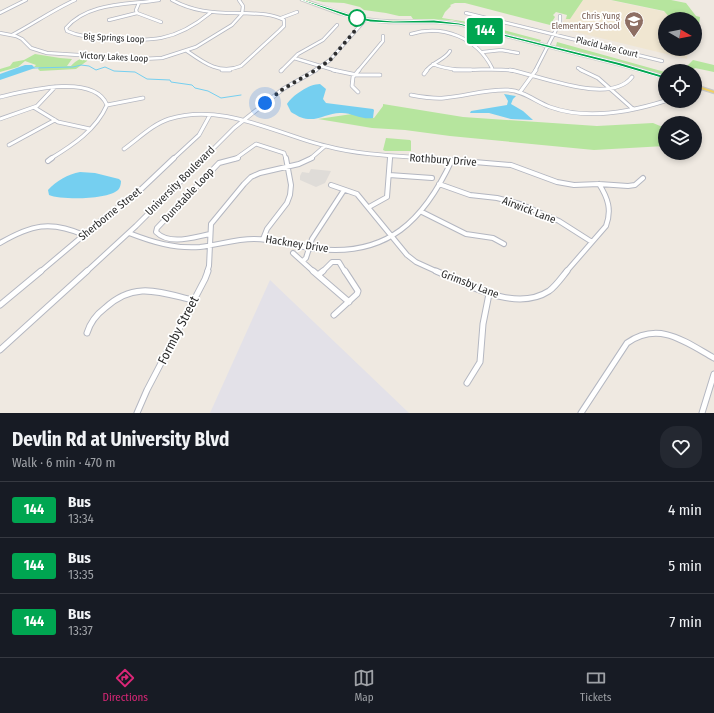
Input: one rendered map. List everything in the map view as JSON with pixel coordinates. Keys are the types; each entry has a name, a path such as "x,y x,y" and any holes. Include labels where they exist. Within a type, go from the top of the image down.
{"main road":[{"path":"303,0 365,20 385,22 430,21 452,23 658,75"},
{"path":"702,88 714,92"}],"street":[{"path":"0,13 26,0"},
{"path":"12,35 74,0"},
{"name":"Big Springs Loop","path":"159,0 115,5 93,10 71,22 66,28 67,31 76,36 158,40 184,33 197,26 210,13"},
{"path":"172,0 188,9 210,13 268,14 281,18 297,12"},
{"path":"239,0 243,6 242,14"},
{"path":"137,13 136,10 138,3"},
{"path":"109,20 137,13 161,22"},
{"name":"Placid Lake Court","path":"466,13 662,61"},
{"name":"Victory Lakes Loop","path":"0,33 12,35 22,39 34,50 53,54 153,59 187,50 208,41 227,29 237,21 242,14"},
{"path":"520,92 530,75 536,69 552,34 560,22 560,16"},
{"path":"187,50 205,64 214,68 222,70 236,69 284,26 281,18"},
{"name":"University Boulevard","path":"0,350 129,233 224,137 283,89 322,65 339,50 365,20"},
{"path":"281,72 303,50 322,40 337,25"},
{"path":"411,34 416,32 431,31 449,33 469,41 483,52 492,68"},
{"path":"358,92 352,86 354,76 383,41 383,36"},
{"path":"483,52 501,50 518,53"},
{"path":"424,74 433,64 450,52"},
{"path":"294,58 322,65 354,76 380,75"},
{"path":"433,64 449,70 492,68 508,69 558,84 578,88 619,87 632,77"},
{"path":"578,68 598,78 633,109"},
{"path":"0,97 24,91 55,87 80,87 96,91 101,95 107,106"},
{"path":"0,119 35,108 47,98 55,87"},
{"path":"411,95 440,99 496,90 520,92 551,107 572,111 633,109 658,103"},
{"path":"107,106 143,98"},
{"path":"48,161 65,150 90,129 103,116 107,106"},
{"path":"35,108 68,126 90,129"},
{"name":"Rothbury Drive","path":"124,149 155,126 165,121 188,115 210,115 226,116 243,120 325,146 358,153 511,165 567,184 628,186 635,185 643,178"},
{"name":"Sherborne Street","path":"0,305 84,234 135,195 197,137 210,115"},
{"path":"9,145 55,120"},
{"name":"Dunstable Loop","path":"210,234 184,240 160,236 156,234 156,230 215,166 222,162 237,159 252,146 258,144 282,152 285,155 288,166"},
{"path":"210,234 214,220 247,181 260,172 312,160 325,146"},
{"path":"368,207 386,199 390,156"},
{"name":"Hackney Drive","path":"129,233 151,242 168,246 210,246 241,239 263,239 281,241 309,248 336,250 356,248 374,243 390,236 409,224 422,212 452,160"},
{"path":"263,239 267,228 287,203 291,194 292,184 288,166"},
{"path":"389,175 432,178"},
{"name":"Airwick Lane","path":"439,184 470,196 497,198 520,204 559,222 592,242"},
{"name":"Grimsby Lane","path":"331,185 357,194 390,236 407,255 416,262 489,294 500,297 520,299 542,294 554,286 606,226 610,216 608,199 599,184"},
{"path":"303,261 306,258 312,239 344,190"},
{"path":"422,212 466,234 493,238 504,244"},
{"path":"0,243 25,230 47,225 64,226 84,234"},
{"name":"Formby Street","path":"136,413 207,272 210,234"},
{"path":"292,253 350,302"},
{"path":"318,275 332,262 337,261 341,263 358,291 350,302 334,315"},
{"path":"87,333 91,322 102,310 119,296 131,290 141,290 193,300"},
{"path":"467,383 476,371 481,359 483,321 489,294"},
{"path":"581,413 627,343 634,337 644,332 656,332 672,336 714,358"},
{"path":"702,413 714,374"}],"shaded area":[{"name":"Chris Yung Elementary School","path":"577,0 609,0 666,12 658,12 658,52 559,28"},
{"name":"Chris Yung Elementary School","path":"675,56 687,56 687,59"},
{"path":"311,169 331,171 325,183 316,187 300,180 302,172 309,173"},
{"path":"270,280 409,413 210,413"}],"green space":[{"path":"314,0 583,0 570,19 566,19 567,15 556,12 553,15 555,17 550,25 465,3 455,3 450,5 451,6 442,18 481,24 541,40 540,42 452,20 413,19 411,16 399,16 364,10 360,7 344,3"},
{"path":"611,0 671,0 686,3 693,12 664,11"},
{"path":"557,42 658,70 658,73 597,56 556,46"},
{"path":"35,54 72,59 67,66 71,66 81,59 86,59 87,61 76,69 40,71 38,69 39,67 34,67 36,65 25,61 18,67 0,72 0,69 10,66 13,62 24,60"},
{"path":"693,60 714,65 714,72 702,69 702,64 689,64"},
{"path":"383,104 463,117 597,126 653,123 658,125 658,146 594,150 450,136 405,130 372,128 318,119 352,114 374,118"},
{"path":"386,138 410,140 411,151 383,150"}],"water":[{"path":"25,65 32,65 35,68 0,80 0,74"},
{"path":"320,84 326,89 323,99 326,103 373,109 373,118 338,113 308,119 301,118 291,112 287,104 293,97 306,88"},
{"path":"504,94 516,96 511,104 523,111 533,120 511,119 489,113 470,113 471,111 507,105 508,101"},
{"path":"80,172 95,173 119,179 121,181 120,187 118,190 104,196 63,198 49,195 48,190 62,178"}],"waterway":[{"path":"34,68 73,67 81,65 89,66 96,70 105,67 114,71 135,72 147,79 170,80 171,82 192,85 195,88 208,91 221,98 241,95"}],"bus line":[{"name":"144","path":"303,0 347,15 370,20 385,22 434,21 459,24 658,75"}],"place":[{"name":"Chris Yung Elementary School","path":"634,38"}],"route":[{"path":"265,103 283,89 330,60 354,32 357,18"}]}
